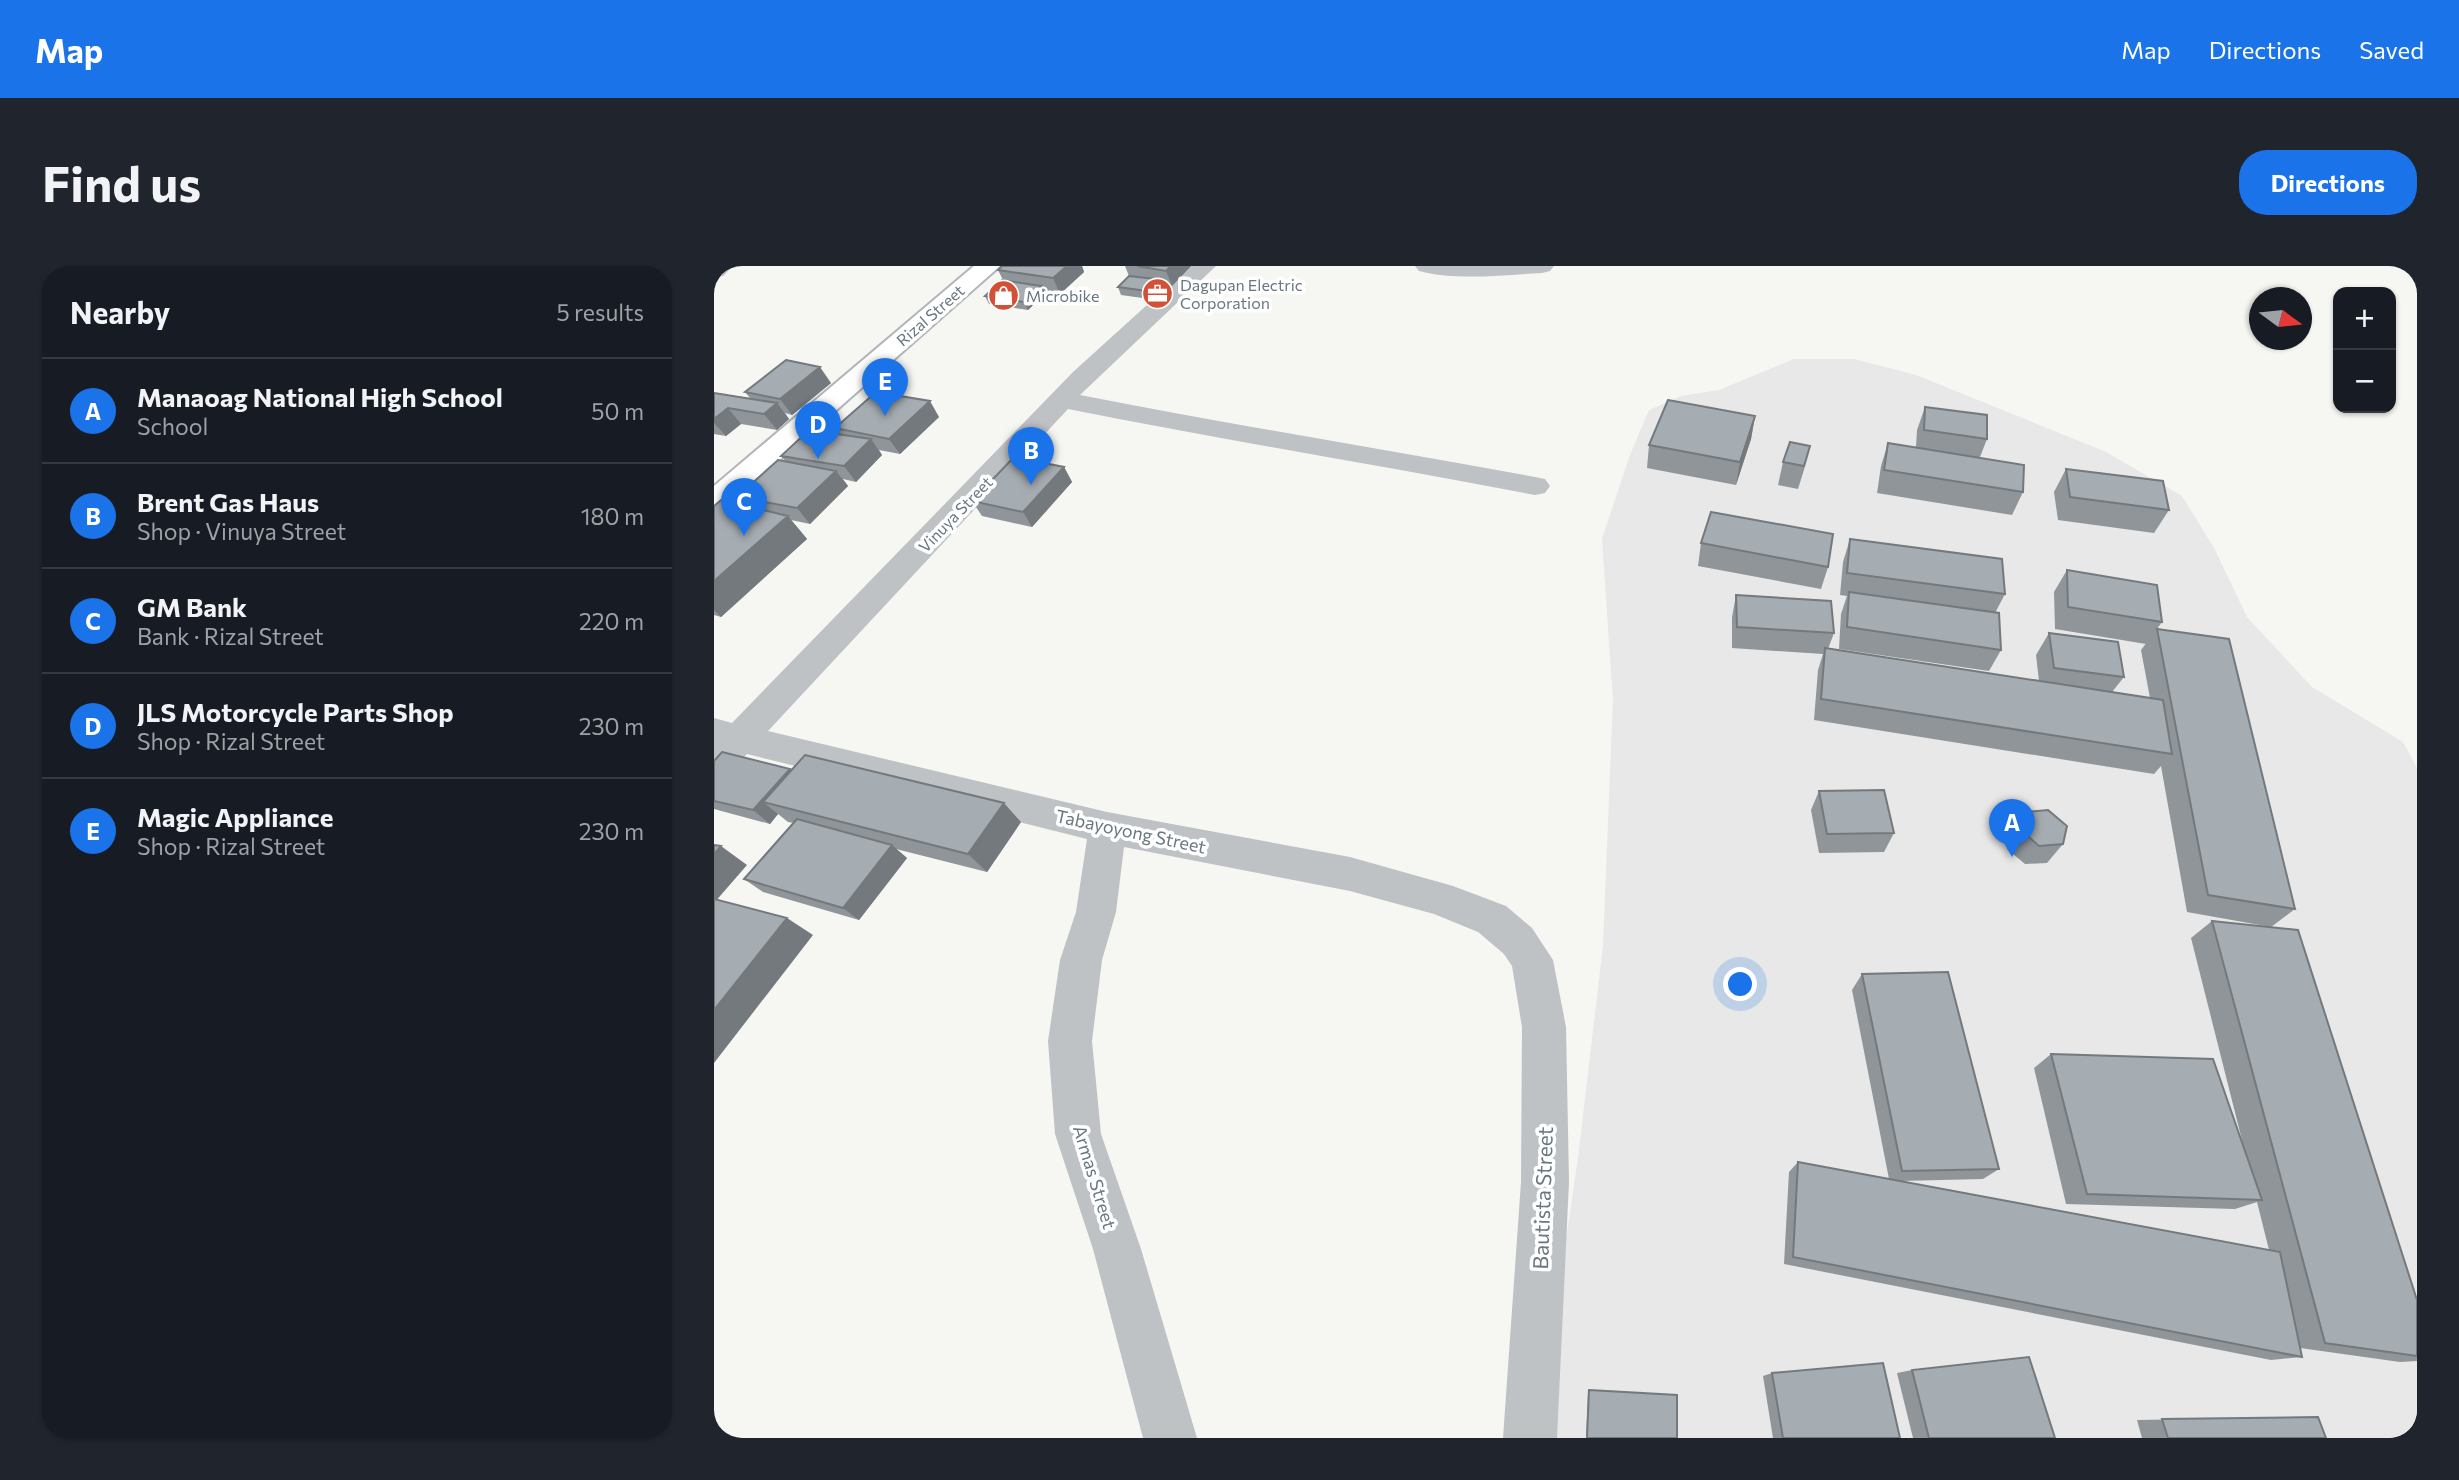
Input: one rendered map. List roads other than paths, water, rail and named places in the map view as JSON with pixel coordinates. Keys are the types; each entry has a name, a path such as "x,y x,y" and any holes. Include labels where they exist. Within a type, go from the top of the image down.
{"main road":[{"name":"Rizal Street","path":"714,502 988,266"}],"street":[{"name":"Vinuya Street","path":"714,765 727,735 1093,368 1204,266"},
{"path":"1427,266 1471,269 1542,266"},
{"path":"1063,400 1257,438 1349,451 1535,486"},
{"name":"Tabayoyong Street","path":"727,735 1107,828 1350,874 1439,898 1492,919 1518,941 1532,960"},
{"name":"Armas Street","path":"1107,828 1096,912 1081,960 1070,1041 1078,1134 1117,1249 1170,1438"},
{"name":"Bautista Street","path":"1530,1438 1545,1182 1544,1027 1532,960"}],"place":[{"name":"Dagupan Electric Corporation","path":"1157,293"},
{"name":"Microbike","path":"1003,295"},
{"name":"Magic Appliance","path":"885,416"},
{"name":"JLS Motorcycle Parts Shop","path":"818,459"},
{"name":"Brent Gas Haus","path":"1031,485"},
{"name":"GM Bank","path":"744,536"},
{"name":"Manaoag National High School","path":"2012,857"}]}
